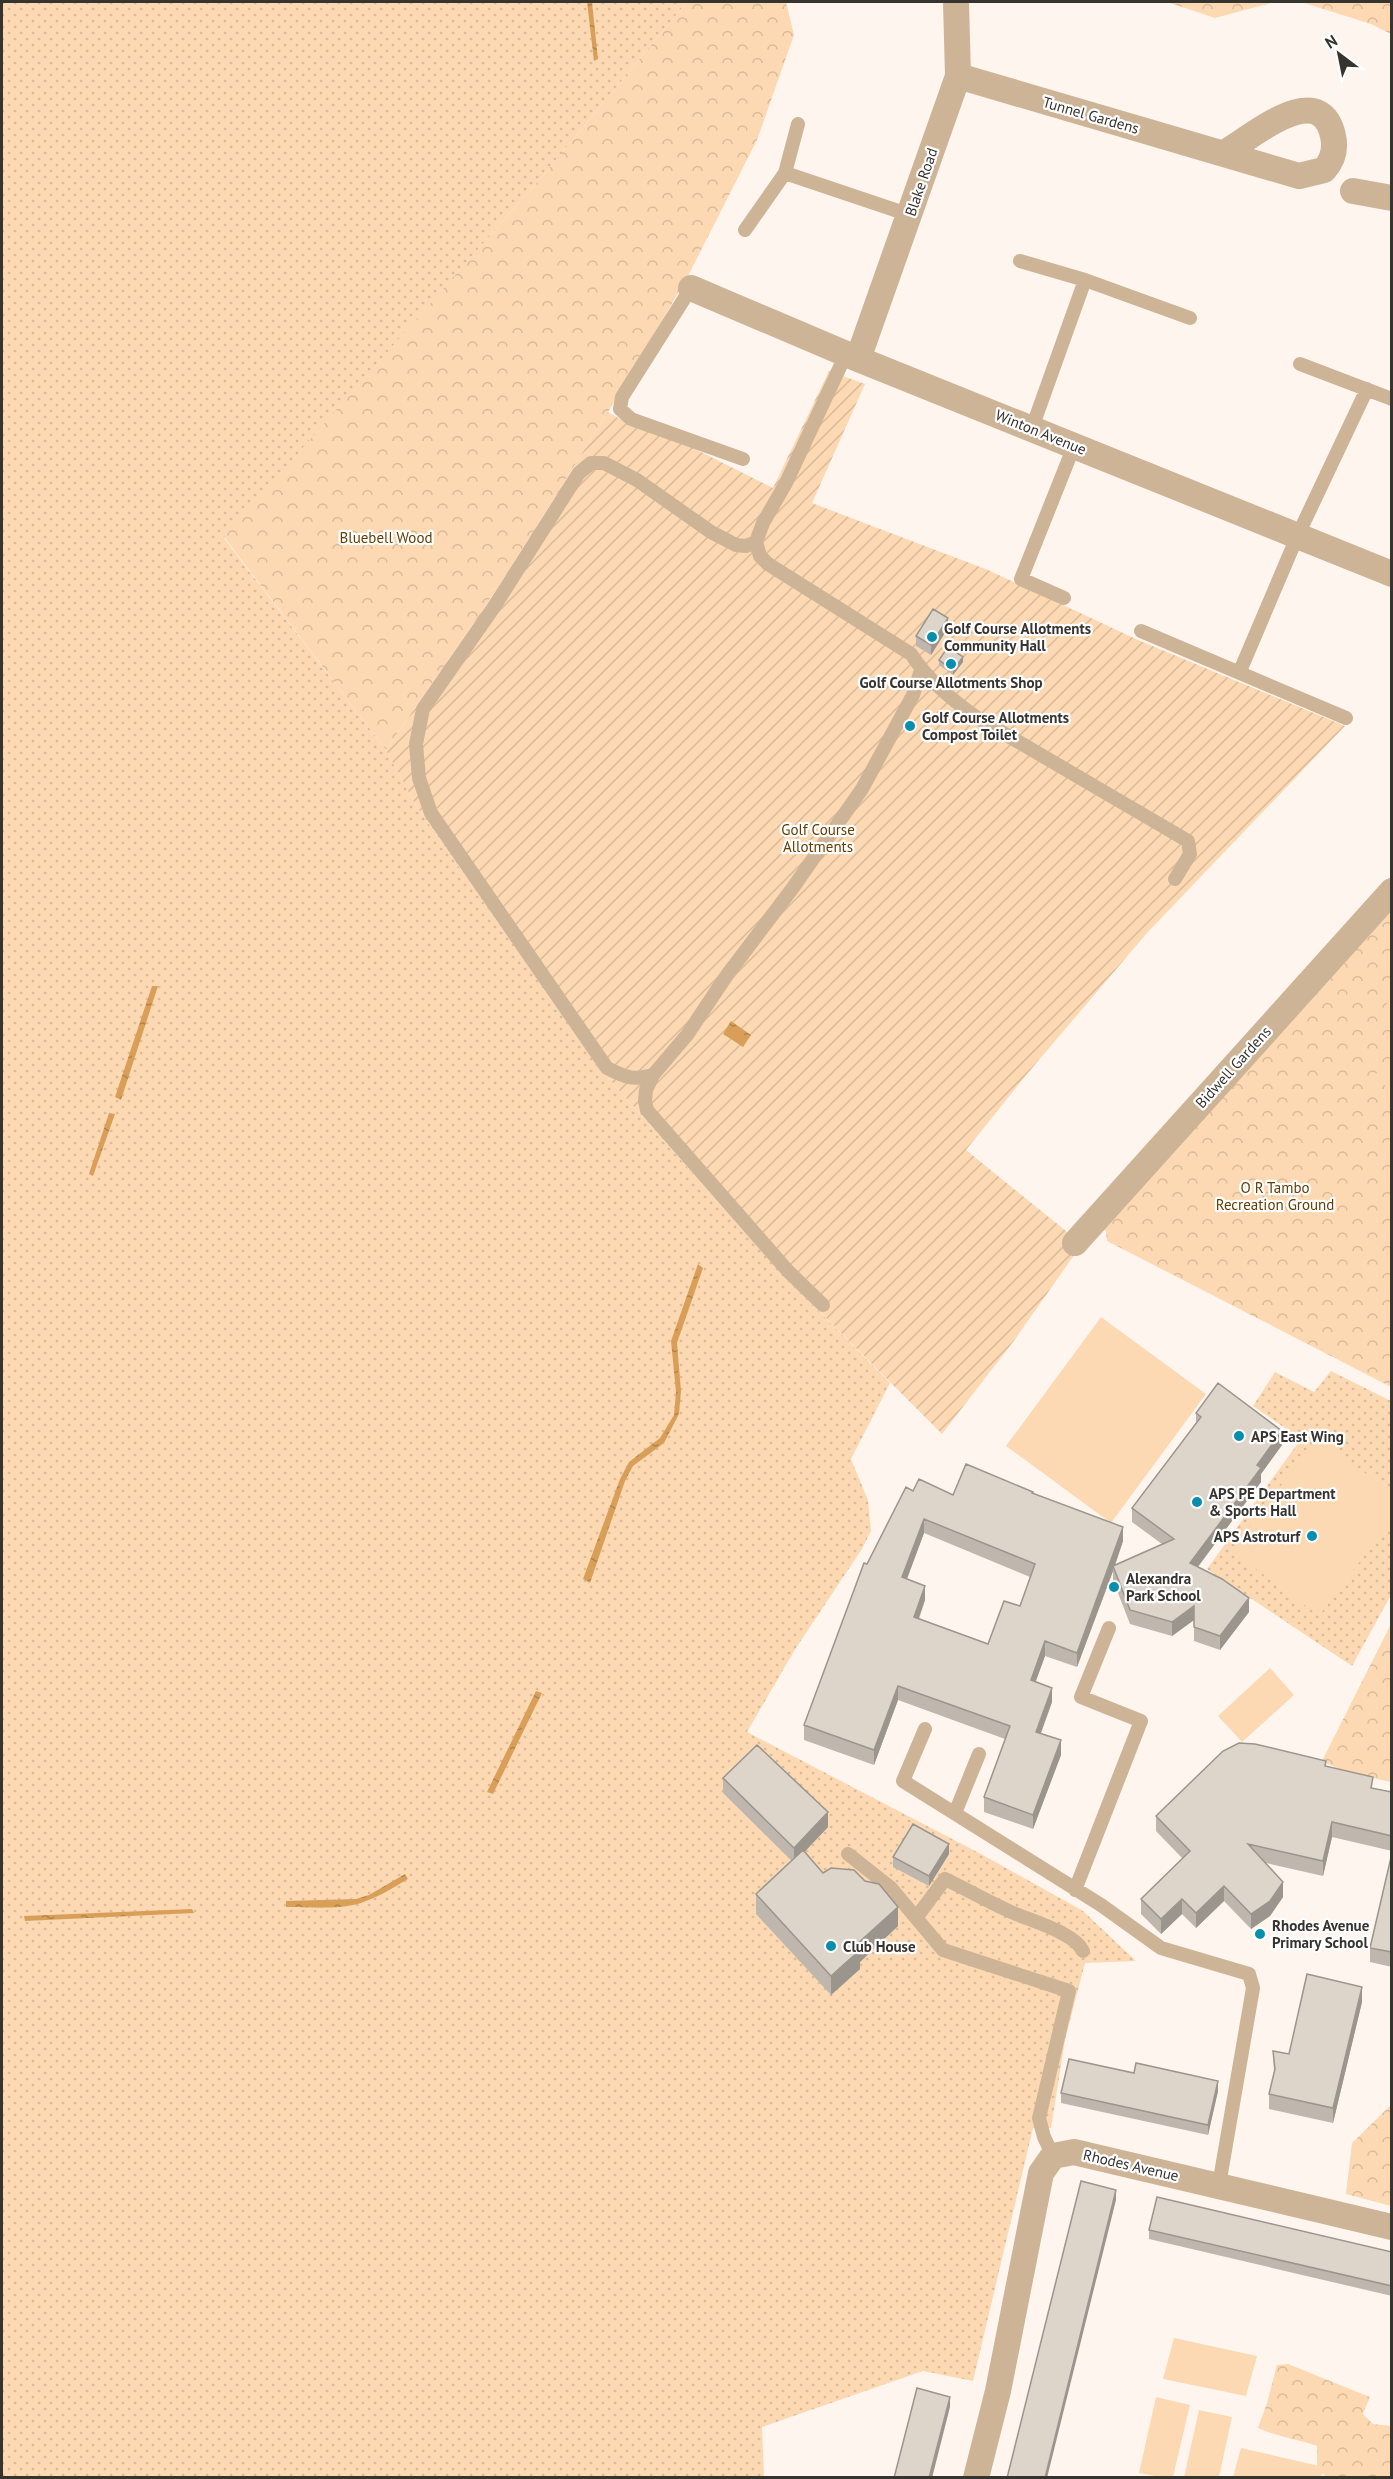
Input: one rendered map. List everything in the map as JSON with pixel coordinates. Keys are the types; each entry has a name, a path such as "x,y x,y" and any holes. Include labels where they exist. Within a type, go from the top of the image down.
{"street":[{"name":"Blake Road","path":"852,356 910,215 957,76 956,2"},
{"name":"Tunnel Gardens","path":"957,76 1224,153"},
{"path":"1353,191 1392,198"},
{"name":"Winton Avenue","path":"691,288 852,356 1392,574"},
{"name":"Bidwell Gardens","path":"1075,1243 1392,891"},
{"name":"Rhodes Avenue","path":"1053,2156 1074,2152 1392,2227"},
{"path":"976,2478 998,2391 1041,2173 1053,2156"}],"lane":[{"path":"745,230 785,173 798,124"},
{"path":"785,173 910,215"},
{"path":"1020,261 1085,280 1190,318"},
{"path":"1032,428 1085,280"},
{"path":"691,288 622,397 620,410 631,419 743,459"},
{"path":"768,564 760,556 756,542 763,522 786,483 852,356"},
{"path":"1300,364 1392,399"},
{"path":"1240,671 1297,537 1366,389"},
{"path":"1064,597 1021,579 1074,446"},
{"path":"653,1075 638,1079 623,1076 607,1068 431,813 419,778 416,740 423,709 494,607 579,473 591,463 604,463 637,480 711,532 768,564 911,654 921,670 947,696 976,717 1188,841 1190,854 1175,879"},
{"path":"736,545 746,546 756,542"},
{"path":"1141,631 1240,671 1346,718"},
{"path":"823,1305 788,1270 647,1110 646,1090 653,1075 687,1035 727,975 792,889 862,789 914,695 921,670"},
{"path":"1075,1890 1141,1721 1081,1697 1109,1628"},
{"path":"926,1729 903,1781 1101,1905 1161,1948 1249,1974 1253,1988 1219,2185"},
{"path":"955,1814 979,1754"},
{"path":"848,1854 891,1888 943,1950 1069,1991 1039,2118 1044,2137 1053,2156"},
{"path":"916,1918 945,1879 1009,1911 1048,1927 1080,1945 1083,1951"}],"green space":[{"path":"2,2 687,2 540,179 224,538 386,750 415,804 602,1071 783,1275 890,1383 851,1459 868,1500 871,1531 862,1549 794,1651 747,1732 981,1854 1083,1911 1136,1961 1085,1963 1065,2040 1051,2128 1033,2128 973,2381 923,2371 762,2427 764,2477 2,2478"},
{"name":"Bluebell Wood","path":"687,2 786,2 794,35 757,140 687,278 608,412 500,584 386,750 224,537 540,179"},
{"path":"1167,2 1275,2 1215,18"},
{"path":"1301,2 1391,2 1391,34 1371,24"},
{"name":"Golf Course Allotments","path":"829,371 865,384 812,503 988,570 1138,640 1345,726 1147,933 1027,1074 966,1150 1082,1244 1013,1342 942,1434 783,1275 602,1071 415,804 386,750 500,584 608,412 627,423 693,448 773,488"},
{"name":"O R Tambo Recreation Ground","path":"1391,891 1391,1387 1107,1241 1106,1231 1093,1222"},
{"path":"1391,999 1391,1028 1377,1015"},
{"path":"1391,1058 1391,1092 1375,1075"},
{"path":"1101,1317 1206,1394 1111,1523 1006,1446"},
{"path":"1331,1371 1391,1401 1391,1595 1352,1666 1207,1569 1301,1439 1253,1406 1275,1372 1314,1392"},
{"name":"APS Astroturf","path":"1317,1437 1392,1493 1391,1520 1319,1616 1232,1551"},
{"path":"1391,1624 1391,1782 1345,1772 1322,1761"},
{"path":"1270,1668 1294,1695 1242,1742 1218,1716"},
{"path":"1391,2105 1391,2206 1346,2194 1352,2143"},
{"path":"1174,2338 1257,2356 1246,2396 1163,2379"},
{"path":"1288,2364 1370,2397 1363,2414 1373,2424 1391,2426 1391,2477 1326,2477 1317,2467 1317,2446 1258,2428 1277,2365"},
{"path":"1156,2397 1190,2405 1173,2477 1139,2473"},
{"path":"1199,2410 1232,2417 1219,2477 1184,2477"},
{"path":"1241,2448 1324,2467 1321,2477 1233,2477"}],"water":[{"path":"587,2 592,2 598,59 594,61"},
{"path":"152,986 158,986 121,1100 115,1097"},
{"path":"731,1021 751,1035 743,1047 723,1034"},
{"path":"109,1113 115,1114 93,1176 89,1174"},
{"path":"698,1264 703,1268 677,1343 681,1391 679,1414 664,1443 633,1466 625,1481 590,1583 583,1579 620,1479 629,1462 660,1438 674,1415 676,1392 671,1341"},
{"path":"536,1691 542,1693 493,1794 487,1792"},
{"path":"405,1874 408,1879 361,1903 334,1907 286,1907 286,1901 356,1899 369,1895"},
{"path":"192,1909 194,1913 25,1921 24,1916"}],"building":[{"path":"933,609 948,618 931,645 916,636"},
{"name":"Golf Course Allotments Shop","path":"948,647 963,657 953,670 939,660"},
{"path":"1218,1383 1282,1431 1257,1465 1261,1468 1190,1563 1222,1579 1249,1598 1220,1636 1194,1627 1194,1606 1172,1622 1130,1610 1113,1566 1174,1539 1132,1508 1201,1417 1196,1413"},
{"path":"966,1464 1032,1493 1123,1527 1077,1653 1045,1641 1031,1680 1052,1688 1036,1732 1061,1740 1033,1815 984,1797 1010,1726 898,1686 874,1750 804,1725 864,1563 867,1564 906,1487 913,1491 919,1479 953,1495","holes":["924,1519 1035,1564 1020,1606 1004,1601 988,1644 914,1617 925,1586 902,1577"]},
{"path":"1239,1743 1255,1744 1326,1761 1325,1766 1373,1777 1371,1788 1392,1792 1392,1836 1332,1822 1323,1861 1248,1844 1283,1882 1270,1901 1251,1914 1224,1886 1196,1913 1182,1899 1161,1919 1141,1899 1190,1851 1156,1816 1223,1751"},
{"path":"757,1745 828,1812 794,1848 723,1778"},
{"path":"913,1824 949,1844 929,1876 893,1857"},
{"name":"Club House","path":"803,1850 823,1873 831,1868 854,1870 865,1881 879,1884 898,1907 856,1945 860,1950 831,1976 756,1894"},
{"path":"1392,1853 1392,1952 1370,1948"},
{"path":"1307,1974 1362,1987 1333,2108 1269,2094 1275,2069 1273,2051 1289,2054"},
{"path":"1069,2059 1134,2073 1136,2063 1218,2081 1208,2125 1061,2093"},
{"path":"1081,2181 1116,2190 1045,2478 1007,2478"},
{"path":"1157,2197 1392,2252 1392,2286 1149,2230"},
{"path":"917,2388 950,2397 929,2478 894,2478"}],"place":[{"name":"Golf Course Allotments Community Hall","path":"932,637"},
{"name":"Golf Course Allotments Shop","path":"951,664"},
{"name":"Golf Course Allotments Compost Toilet","path":"910,726"},
{"name":"APS East Wing","path":"1239,1436"},
{"name":"APS PE Department & Sports Hall","path":"1197,1502"},
{"name":"APS Astroturf","path":"1312,1536"},
{"name":"Alexandra Park School","path":"1114,1587"},
{"name":"Rhodes Avenue Primary School","path":"1260,1934"},
{"name":"Club House","path":"831,1946"}]}
